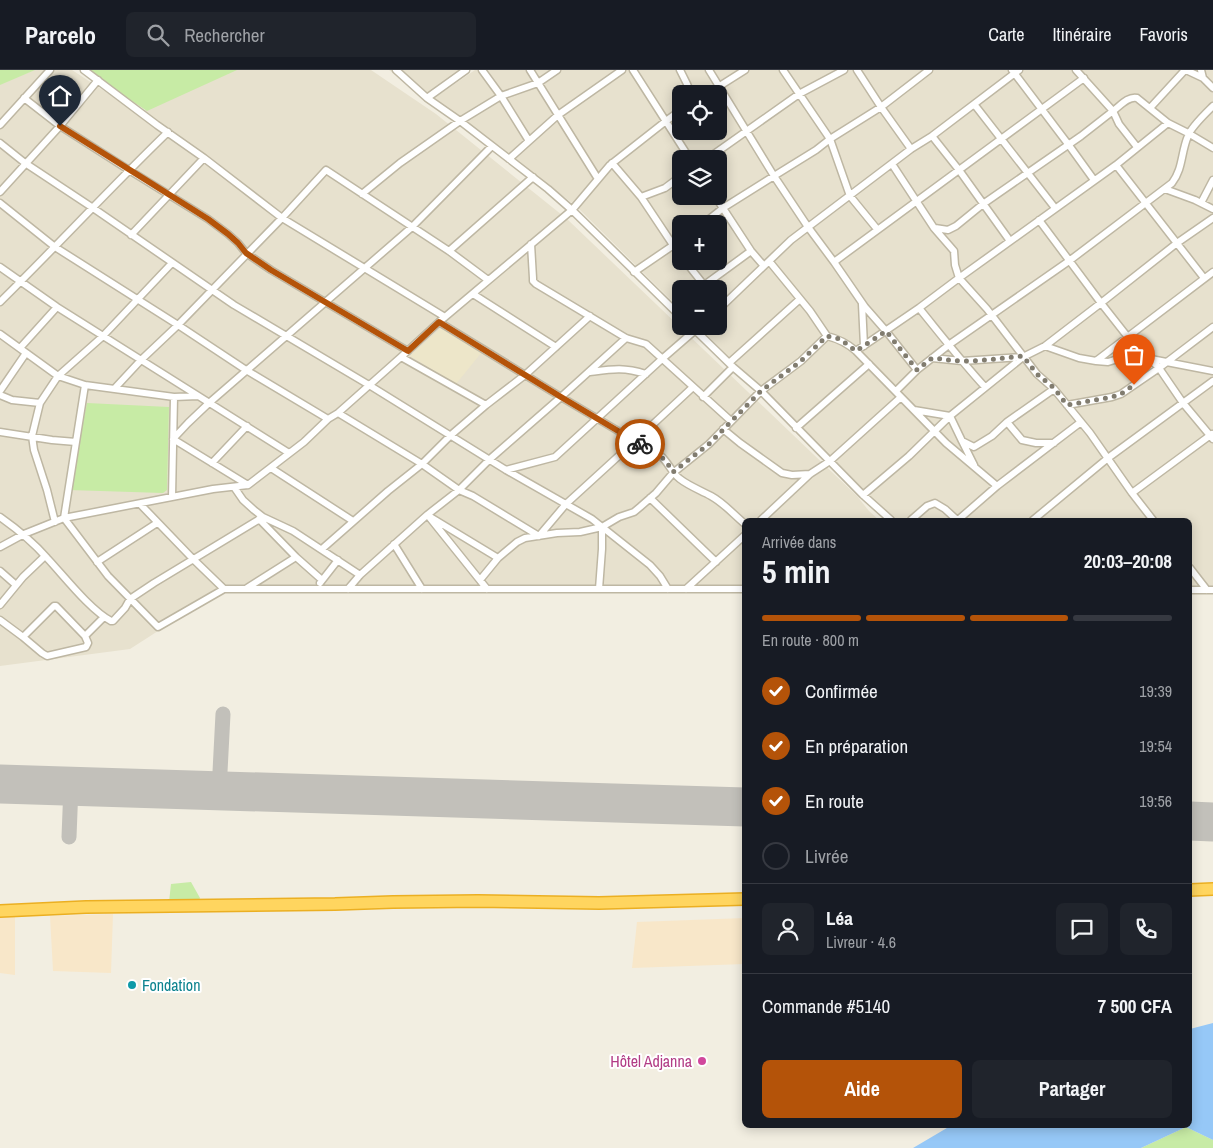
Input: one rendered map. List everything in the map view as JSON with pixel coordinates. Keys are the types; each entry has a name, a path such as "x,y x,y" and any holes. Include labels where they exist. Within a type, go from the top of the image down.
{"highway":[{"path":"1192,890 1213,890"},
{"path":"0,911 86,907 393,902 599,903 742,899"}],"street":[{"path":"0,125 50,70"},
{"path":"84,70 282,218 445,317"},
{"path":"396,70 427,98 533,177 572,210 672,308"},
{"path":"427,98 466,70"},
{"path":"482,70 529,141"},
{"path":"530,70 598,179"},
{"path":"362,194 400,163 460,121 501,96 538,83 557,70"},
{"path":"509,159 558,115 622,70"},
{"path":"633,70 684,150"},
{"path":"680,70 687,85"},
{"path":"710,70 719,85"},
{"path":"722,85 746,70"},
{"path":"783,70 830,139 850,196 877,229"},
{"path":"720,150 799,94 844,70"},
{"path":"857,70 911,149"},
{"path":"714,215 881,107 929,70"},
{"path":"1076,70 1113,111 1119,124 1137,147"},
{"path":"1150,108 1186,70 1203,78 1213,88"},
{"path":"1201,70 1203,78"},
{"path":"727,301 778,252 808,227 911,149 932,136 1015,71 1094,180"},
{"path":"834,262 1084,78"},
{"path":"0,192 60,126 98,80"},
{"path":"24,98 60,126 208,219 228,234 246,253 271,270 408,351"},
{"path":"727,98 746,132 808,227 862,303 917,370"},
{"path":"934,228 948,230 956,226 983,204 1081,136 1130,98 1137,98 1168,123 1213,148"},
{"path":"974,104 1054,208"},
{"path":"896,391 917,370 950,344 1069,262 1172,183 1179,172 1188,133 1213,106"},
{"path":"0,546 64,518 213,488 248,485 304,442 439,322 572,210 612,163 672,117"},
{"path":"856,351 919,308 1054,208 1116,165 1168,123"},
{"path":"0,302 168,132"},
{"path":"932,136 1010,241"},
{"path":"0,143 25,163 234,305 369,385 506,470 581,512 650,565 668,589"},
{"path":"174,439 188,423 246,370 412,227 492,146"},
{"path":"131,234 204,158"},
{"path":"612,163 641,197 672,244"},
{"path":"892,164 934,228 954,251 955,265 959,278 982,303 1037,374 1054,388 1090,433 1151,518"},
{"path":"1116,165 1204,278"},
{"path":"115,388 282,218 326,170 449,251 488,280"},
{"path":"449,251 533,177"},
{"path":"1201,203 1213,180"},
{"path":"641,197 665,188 672,183"},
{"path":"1165,189 1201,203 1213,210"},
{"path":"0,203 55,247 246,370 328,419"},
{"path":"721,205 751,251 767,263 800,298 827,336 840,339 856,351 935,432 998,486"},
{"path":"863,496 909,456 950,416 1023,356 1045,346 1177,243 1213,218"},
{"path":"1039,220 1127,336 1159,368 1183,403 1212,436 1132,493"},
{"path":"531,244 533,281 536,284 626,338 644,343 730,421"},
{"path":"634,272 672,247"},
{"path":"712,280 751,251"},
{"path":"55,522 34,450 32,436 40,403 58,376 102,337 172,263"},
{"path":"0,267 102,337 289,453"},
{"path":"1096,360 1213,272"},
{"path":"473,294 556,347"},
{"path":"703,397 731,365 800,298"},
{"path":"862,303 864,346"},
{"path":"20,348 57,307"},
{"path":"919,308 985,388"},
{"path":"322,550 353,521 422,464 486,405 525,375 590,316"},
{"path":"439,322 662,457 673,472 690,486 720,502 742,521"},
{"path":"1067,405 1121,394 1167,363 1213,327"},
{"path":"0,334 58,376 85,385 174,397 199,396"},
{"path":"506,470 555,458 688,335"},
{"path":"703,335 731,365 761,391 863,496 889,518"},
{"path":"480,580 498,558 517,542 525,538 580,532 602,527 636,510 650,498 673,472 695,456 761,391 801,361 827,336"},
{"path":"348,588 394,544 459,490 490,459 626,338"},
{"path":"1045,346 1085,359 1108,362 1121,358 1151,359 1213,371"},
{"path":"0,391 26,353"},
{"path":"932,358 981,361 1023,356"},
{"path":"401,357 486,405"},
{"path":"796,428 869,364"},
{"path":"589,372 618,368 646,374"},
{"path":"1035,518 1108,458 1213,381"},
{"path":"85,385 64,518 108,576 158,627 224,589 742,589"},
{"path":"539,536 566,504 693,388"},
{"path":"962,441 974,447 992,436 1007,422 1054,388"},
{"path":"0,395 12,400 40,403"},
{"path":"172,497 174,397"},
{"path":"763,518 810,474 830,461 901,397"},
{"path":"913,410 950,416"},
{"path":"338,413 422,464 459,490 473,496 539,536"},
{"path":"950,416 975,467"},
{"path":"1007,422 1022,440 1036,443 1054,443"},
{"path":"959,518 1081,422"},
{"path":"212,463 247,426"},
{"path":"723,429 782,473 792,475 810,474"},
{"path":"0,432 76,442"},
{"path":"174,439 248,485"},
{"path":"271,468 353,521"},
{"path":"234,487 243,500 296,557 322,580"},
{"path":"650,498 716,562"},
{"path":"913,518 927,506 936,503 955,518"},
{"path":"140,504 224,589"},
{"path":"427,515 498,558"},
{"path":"427,515 487,589"},
{"path":"0,517 24,534 83,598 111,622 130,599 261,518"},
{"path":"261,518 293,531 360,575"},
{"path":"97,562 157,523"},
{"path":"599,589 602,527"},
{"path":"686,589 742,538"},
{"path":"394,544 422,589"},
{"path":"0,605 16,585 45,556"},
{"path":"246,589 296,557"},
{"path":"315,589 338,560"},
{"path":"1192,570 1210,590"},
{"path":"0,571 16,585"},
{"path":"1192,590 1210,590"},
{"path":"0,620 47,656 86,647 88,643 86,636 56,606 24,637"},
{"path":"86,636 104,617"}],"shaded area":[{"path":"34,70 72,70 138,113 235,70 371,70 436,114 567,219 672,319 672,335 688,335 857,496 877,518 742,518 742,589 225,588 130,649 0,666 0,84"},
{"path":"389,70 462,70 426,95"},
{"path":"475,70 1213,70 1213,586 1192,586 1192,518 892,518 707,335 727,335 727,280 672,280 672,301 576,206 434,98"},
{"path":"441,328 482,352 456,384 410,356"},
{"path":"113,914 111,973 53,971 50,916"},
{"path":"0,917 15,917 15,975 0,973"},
{"path":"742,918 742,964 632,968 637,922"}],"green space":[{"path":"0,70 35,70 0,85"},
{"path":"85,70 237,70 147,111"},
{"path":"87,403 169,407 167,490 163,493 69,490"},
{"path":"191,882 200,898 196,905 169,902 171,884"},
{"path":"1184,1128 1188,1128 1213,1140 1213,1148 1141,1148"}],"water":[{"path":"1213,1023 1213,1140 1188,1128 1192,1128 1192,1028"},
{"path":"947,1128 1184,1128 1141,1148 913,1148"}],"taxiway":[{"path":"219,791 223,714"},
{"path":"69,837 71,786"}],"runway":[{"path":"0,784 742,807"},
{"path":"1192,821 1213,822"}],"way so far":[{"path":"640,444 662,457 673,472 709,444 761,391 801,361 827,336 840,339 856,351 886,331 917,370 932,358 981,361 1023,356 1037,374 1054,388 1067,405 1112,397 1121,394 1134,385"}],"place":[{"name":"Fondation","path":"132,985"},
{"name":"Hôtel Adjanna","path":"702,1061"}],"route":[{"path":"60,126 208,219 228,234 246,253 271,270 408,351 439,322 640,444"}]}
